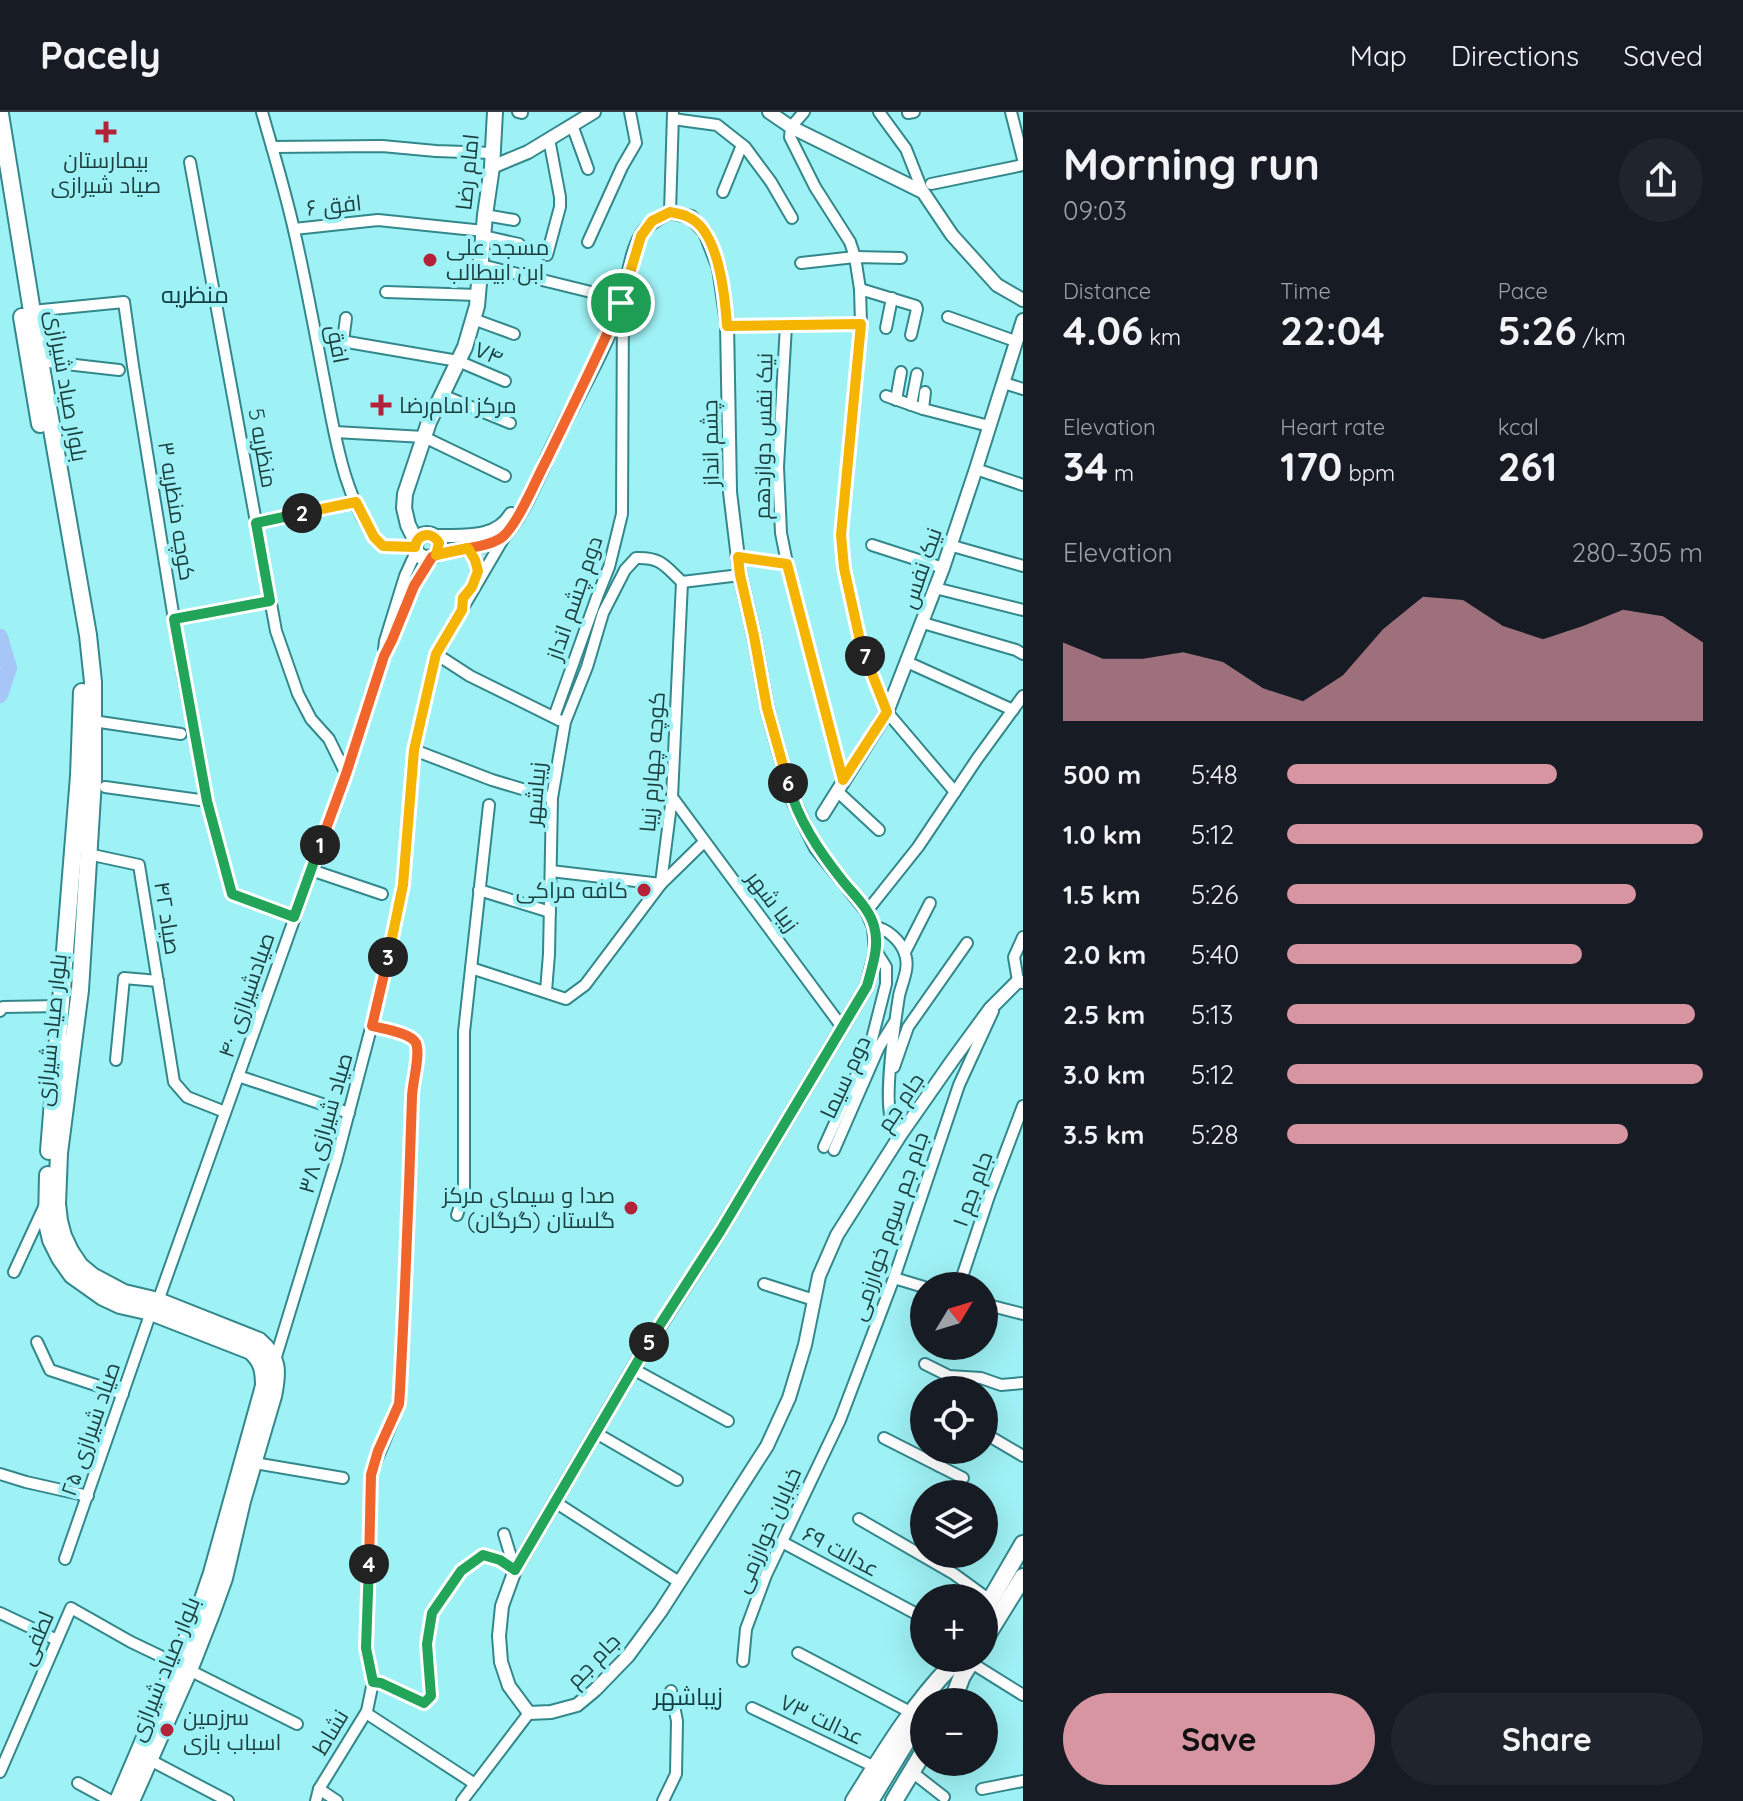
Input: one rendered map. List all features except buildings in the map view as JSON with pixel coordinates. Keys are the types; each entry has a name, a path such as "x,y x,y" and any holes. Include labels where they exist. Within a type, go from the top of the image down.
{"main road":[{"name":"امام رضا","path":"421,542 408,525 405,494 424,437 465,347 473,319 493,160 495,112"},
{"name":"بلوار صیاد شیرازی","path":"0,114 32,311 34,362 79,642 82,681 79,776 60,1006 47,1223 51,1240 72,1275 103,1297 120,1305 155,1307 259,1341 269,1350 275,1360 277,1380 254,1463 237,1500"},
{"name":"بلوار صیاد شیرازی","path":"0,181 88,635 93,682 93,780 80,990 59,1153 59,1221 70,1251 80,1266 92,1276 251,1351 263,1367 264,1386 237,1500 224,1578 183,1667 150,1760 131,1801"},
{"path":"421,542 439,543 434,556 424,558 421,542"},
{"path":"998,1613 1013,1584 1023,1544"},
{"name":"بلوار صیاد شیرازی","path":"118,1801 166,1685 183,1667"},
{"path":"930,1688 951,1672"},
{"path":"942,1688 955,1672"},
{"path":"854,1801 875,1767 910,1723"},
{"path":"870,1801 910,1728"},
{"path":"880,1801 910,1751"},
{"path":"894,1801 910,1775"}],"street":[{"name":"افق","path":"262,112 294,229 346,476 374,537 383,546 421,542"},
{"path":"588,242 636,143 630,112"},
{"path":"769,112 927,188 1023,165"},
{"path":"785,120 804,112"},
{"path":"879,112 906,149 952,235 997,285 1023,300"},
{"path":"1011,112 1023,159"},
{"path":"272,147 377,146 493,160 528,152 587,114"},
{"path":"462,610 534,487 599,356 623,297 641,236 652,221 670,212 673,115 717,125 742,145 771,182 792,218"},
{"path":"785,120 815,187 850,242 860,289 861,324 841,535 844,568 861,645 887,712 955,792"},
{"path":"572,125 588,169"},
{"path":"547,255 560,207 549,139"},
{"path":"723,192 742,145"},
{"name":"منظریه 5","path":"190,162 276,631 298,694 311,719 329,739 346,774"},
{"name":"چشم انداز","path":"670,212 691,217 705,232 719,268 727,326 730,492 740,575 767,708 792,798 816,848 867,911 874,927 876,951"},
{"path":"485,215 514,220"},
{"name":"افق ۶","path":"294,229 378,220 484,234 519,244"},
{"path":"801,263 855,257 901,258"},
{"path":"481,265 595,293"},
{"path":"860,289 916,306 911,335"},
{"path":"386,292 478,295"},
{"name":"دوم چشم انداز","path":"559,720 609,567 622,514 623,297"},
{"path":"886,328 892,298"},
{"name":"کوچه منظریه ۳","path":"32,311 124,302 174,619 207,801 232,894 294,917"},
{"path":"948,317 1015,341"},
{"path":"343,341 346,318"},
{"path":"473,319 514,334"},
{"name":"نیک نفس","path":"823,814 887,712 921,617 943,568 1023,320"},
{"path":"727,326 861,324"},
{"name":"نیک نفس دوازدهم","path":"786,325 778,467 781,533 840,786"},
{"name":"۷۴","path":"324,338 458,361 505,381"},
{"path":"34,362 119,370"},
{"path":"901,372 891,398 989,426"},
{"path":"911,405 917,374"},
{"path":"1004,383 1023,389"},
{"path":"923,409 925,392"},
{"path":"442,395 510,423"},
{"path":"335,432 424,437 505,476"},
{"path":"421,542 495,530 508,521 545,461"},
{"path":"976,469 1023,485"},
{"path":"256,523 356,502"},
{"path":"434,556 499,539 507,532"},
{"name":"۴۰ صیادشیرازی","path":"384,656 385,641 405,576 421,542"},
{"path":"872,545 943,568"},
{"path":"949,545 1023,566"},
{"path":"462,610 463,598 472,587 478,571 468,548"},
{"name":"۴۰ صیادشیرازی","path":"155,1307 346,774 384,656 414,586 434,556"},
{"path":"738,557 787,564"},
{"path":"436,654 470,676 559,720 587,667 603,613 625,570 636,558 650,558 663,564 682,582 740,575"},
{"name":"کوچه چهارم زیبا","path":"661,884 672,797 682,582"},
{"path":"935,588 1023,610"},
{"path":"174,619 270,601"},
{"name":"صیاد شیرازی ۳۸","path":"275,1360 336,1161 372,1026 403,885 414,750 436,654 462,610"},
{"path":"921,617 1023,654"},
{"path":"907,662 1013,710"},
{"path":"867,911 918,847 1023,696"},
{"name":"زیباشهر","path":"546,991 552,798 559,720"},
{"path":"93,721 181,734"},
{"path":"414,750 492,780 552,798"},
{"path":"840,786 879,830"},
{"path":"105,787 207,801"},
{"name":"زیبا شهر","path":"672,797 842,1027"},
{"path":"457,1215 464,1194 464,1032 489,805"},
{"path":"471,968 566,999 585,985 661,884 704,842"},
{"name":"صیاد ۴۲","path":"88,854 139,865 158,981"},
{"path":"311,870 382,894"},
{"path":"551,871 661,884"},
{"path":"479,890 550,912"},
{"path":"901,1134 893,1127 888,1109 896,1022 906,970 905,952 930,903"},
{"path":"874,927 884,927 905,952"},
{"path":"1021,982 1014,957 1023,937"},
{"path":"890,1080 908,1027 967,943"},
{"path":"462,1801 529,1713 509,1686 501,1662 499,1636 502,1606 515,1570 633,1369 721,1230 867,986 876,951"},
{"name":"دوم سیما","path":"876,951 886,967 886,984 871,1043 829,1149 879,1047 896,1022"},
{"path":"116,1060 124,978 158,981 174,1082 187,1097 225,1112"},
{"name":"جام جم","path":"529,1713 551,1712 577,1705 628,1656 661,1611 767,1446 789,1398 805,1345 819,1276 837,1235 901,1134 990,1009 1021,982"},
{"name":"جام جم سوم خوارزمی","path":"840,1420 894,1278 959,1085 997,1002"},
{"path":"0,1011 3,1007 60,1006"},
{"path":"372,1026 410,1036 418,1052 412,1088 399,1404 371,1475 366,1648 373,1682 424,1703 431,1696 427,1644 432,1613 461,1571 483,1555 500,1560 515,1570"},
{"path":"238,1076 349,1113"},
{"name":"۱ جام جم","path":"964,1272 1023,1106"},
{"path":"14,1272 46,1202"},
{"path":"894,1278 910,1283"},
{"path":"764,1284 814,1300"},
{"name":"صیاد شیرازی ۲۵","path":"65,1559 155,1307"},
{"path":"998,1308 1023,1314"},
{"path":"37,1342 50,1370 123,1394"},
{"path":"925,1364 949,1376 981,1378 1001,1385 1023,1383"},
{"path":"633,1369 728,1421"},
{"name":"خیابان خوارزمی","path":"743,1661 746,1629 766,1575 840,1420"},
{"path":"596,1433 677,1480"},
{"path":"884,1438 963,1478"},
{"path":"998,1441 1023,1456"},
{"path":"254,1463 343,1478"},
{"path":"0,1474 88,1496"},
{"path":"555,1502 679,1582"},
{"path":"859,1519 954,1574 964,1584"},
{"path":"504,1534 515,1570"},
{"name":"عدالت ۶۹","path":"782,1542 910,1611"},
{"name":"لطفی","path":"0,1772 71,1608 183,1667"},
{"path":"0,1613 57,1640"},
{"path":"798,1653 910,1709"},
{"path":"183,1667 297,1724"},
{"path":"978,1672 1023,1695"},
{"name":"نشاط","path":"316,1801 319,1789 366,1713 373,1682"},
{"path":"663,1801 676,1774 677,1721 671,1691"},
{"name":"عدالت ۷۳","path":"752,1708 875,1767"},
{"path":"366,1713 475,1784"},
{"path":"150,1760 228,1801"},
{"path":"917,1776 944,1797"},
{"path":"982,1789 1023,1781"},
{"path":"78,1783 111,1801"},
{"path":"319,1789 337,1801"}],"waterway":[{"path":"0,637 9,668 0,695"}],"place":[{"name":"بیمارستان صیاد شیرازی","path":"106,132"},
{"name":"مسجد علی ابن ابیطالب","path":"430,260"},
{"name":"مرکز امام‌رضا","path":"381,405"},
{"name":"کافه مراکی","path":"644,890"},
{"name":"صدا و سیمای مرکز گلستان (گرگان)","path":"631,1208"},
{"name":"سرزمین اسباب بازی","path":"167,1730"}],"district":[{"name":"منظریه","path":"195,295"},
{"name":"زیباشهر","path":"688,1697"}],"route":[{"path":"621,303 565,425 507,532 488,543 453,550 432,557 414,586 384,656 346,774 294,917 232,894 207,801 174,619 270,601 256,523 356,502 374,537 383,546 415,547 420,536 429,534 439,543 436,555 453,550 468,548 478,571 472,587 463,598 462,610 436,654 414,750 403,885 372,1026 410,1036 418,1052 412,1088 399,1404 371,1475 366,1648 373,1682 424,1703 431,1696 427,1644 432,1613 461,1571 483,1555 500,1560 515,1570 640,1357 721,1230 867,986 876,951 874,927 867,911 816,848 792,798 767,708 738,557 787,564 843,780 887,712 861,645 844,568 841,535 861,324 727,326 719,268 705,232 691,217 670,212 652,221 641,236 621,303"}]}
